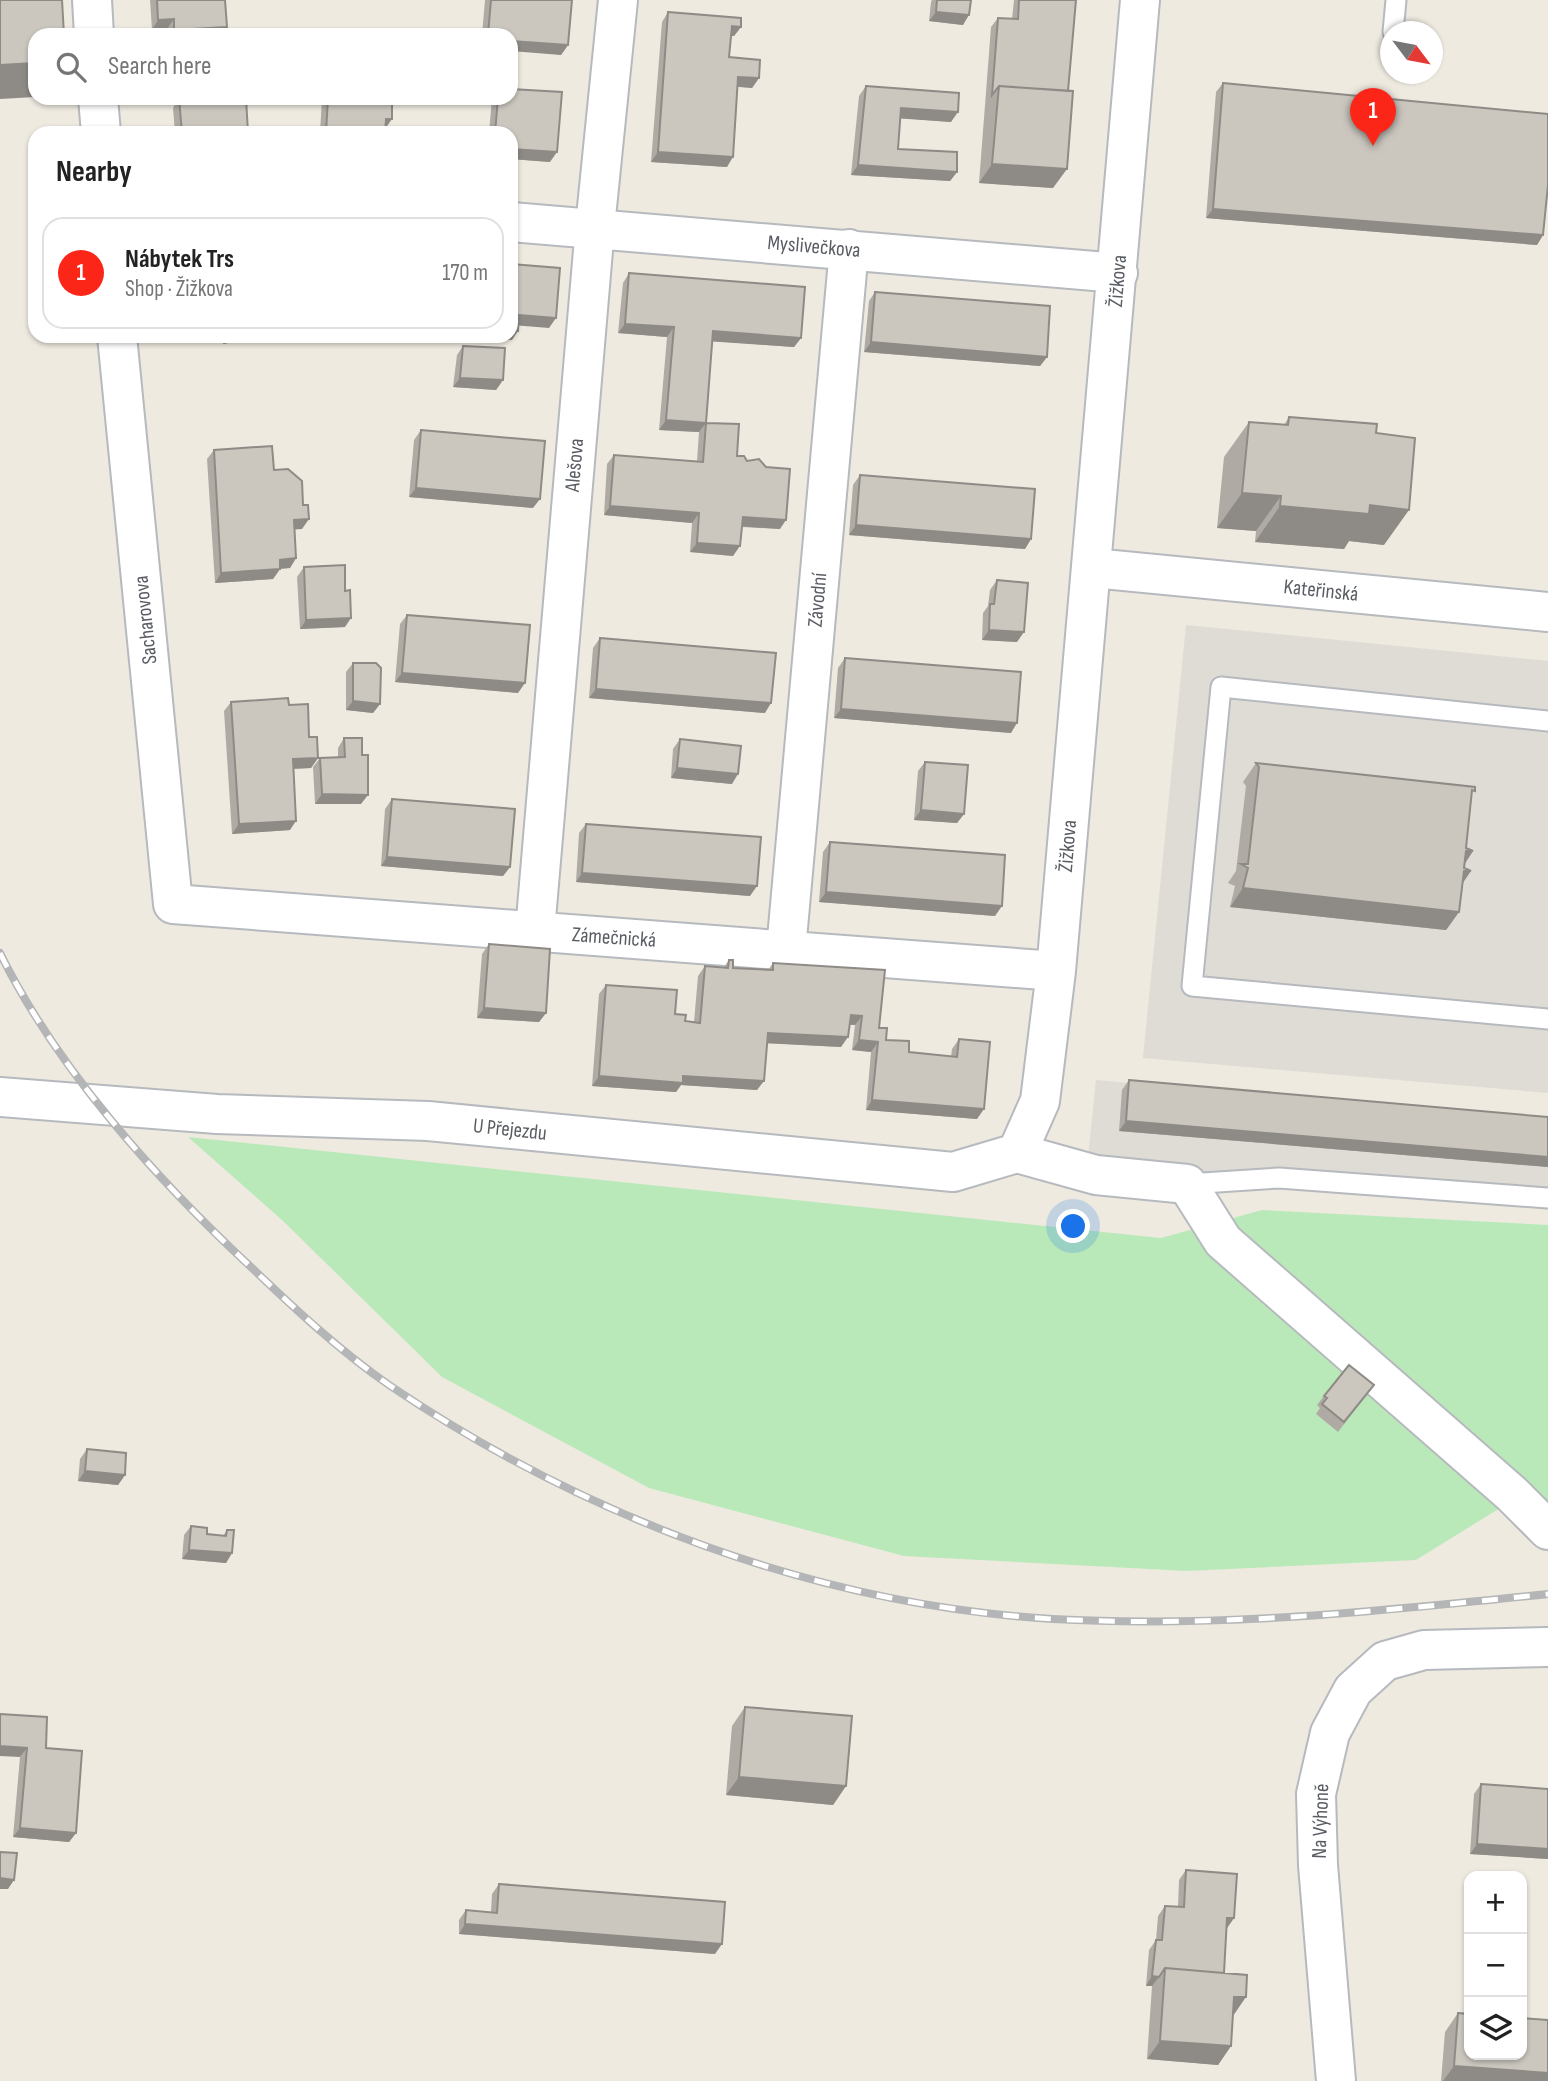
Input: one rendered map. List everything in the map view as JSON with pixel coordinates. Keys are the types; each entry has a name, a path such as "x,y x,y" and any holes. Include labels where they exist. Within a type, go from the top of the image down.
{"street":[{"path":"92,0 94,28"},
{"name":"Alešova","path":"534,931 595,227 618,0"},
{"name":"Žižkova","path":"1017,1153 1040,1101 1056,971 1093,568 1140,0"},
{"path":"99,105 100,126"},
{"name":"Myslivečkova","path":"518,222 1118,273"},
{"name":"Závodní","path":"786,950 849,249"},
{"name":"Sacharovova","path":"118,343 173,904"},
{"name":"Kateřinská","path":"1093,568 1548,612"},
{"name":"Zámečnická","path":"173,904 1056,971"},
{"name":"U Přejezdu","path":"0,1097 217,1114 428,1121 953,1172 1017,1153"},
{"path":"1017,1153 1096,1175 1187,1184 1223,1241 1512,1494 1548,1530"},
{"name":"Na Výhoně","path":"1336,2081 1318,1866 1317,1805 1330,1733 1353,1690 1385,1661 1424,1650 1548,1647"}],"lane":[{"path":"1395,21 1396,0"},
{"path":"1548,721 1221,687 1192,986 1548,1019"},
{"path":"1187,1184 1279,1178 1548,1198"}],"shaded area":[{"path":"1186,625 1548,661 1548,1093 1143,1058"},
{"path":"1096,1080 1548,1121 1548,1201 1087,1166"}],"green space":[{"path":"188,1137 1161,1238 1262,1210 1548,1225 1548,1520 1500,1508 1416,1560 1187,1571 904,1556 649,1488 442,1377 282,1220"}],"building":[{"path":"0,0 62,0 64,28 28,28 28,63 0,65"},
{"path":"157,0 225,0 227,27 174,28 174,19 158,20"},
{"path":"491,0 572,0 568,45 518,41 518,28 489,28"},
{"path":"937,0 971,0 969,15 936,12"},
{"path":"1019,0 1076,0 1068,91 999,86 992,95 998,18 1018,19"},
{"path":"668,12 741,18 741,27 732,26 729,57 760,60 759,78 738,77 733,157 658,152"},
{"path":"1223,83 1548,114 1548,185 1543,235 1213,209"},
{"path":"866,86 959,93 958,112 901,108 898,149 957,152 957,172 858,165"},
{"path":"999,86 1073,91 1067,169 992,164"},
{"path":"518,89 562,92 557,152 518,149 518,126 496,126 497,105 518,105"},
{"path":"180,105 246,105 248,126 181,126"},
{"path":"328,105 392,105 392,119 386,119 386,126 326,126"},
{"path":"518,265 560,268 556,318 519,315 518,331"},
{"path":"629,273 805,287 801,338 713,331 706,423 666,420 674,327 625,324"},
{"path":"875,292 1050,306 1047,357 871,342"},
{"path":"463,346 505,348 503,380 460,378"},
{"path":"1289,417 1377,424 1376,433 1415,438 1409,510 1370,505 1369,514 1280,506 1281,496 1242,493 1249,422 1288,425"},
{"path":"706,423 739,424 737,456 744,456 747,461 759,459 766,467 790,469 786,520 743,517 740,546 697,543 699,513 610,506 614,455 703,462"},
{"path":"421,430 545,441 540,499 416,488"},
{"path":"272,446 274,470 288,469 302,481 303,505 308,505 309,519 294,520 296,558 280,560 280,569 221,573 214,450"},
{"path":"860,475 1035,489 1031,539 856,525"},
{"path":"345,565 345,591 350,590 351,618 306,620 304,567"},
{"path":"997,580 1028,583 1024,632 989,630 990,604 994,604"},
{"path":"407,615 530,625 525,683 402,673"},
{"path":"600,638 776,653 771,703 596,689"},
{"path":"845,658 1021,672 1017,723 841,709"},
{"path":"353,663 376,663 381,668 380,704 353,701"},
{"path":"288,698 289,705 308,704 309,737 317,737 318,758 293,759 296,821 239,824 231,702"},
{"path":"344,738 362,738 362,755 368,755 368,795 322,794 320,758 345,757"},
{"path":"680,739 741,746 738,774 677,768"},
{"path":"925,762 968,765 964,814 921,810"},
{"path":"1256,763 1475,787 1475,791 1472,790 1466,848 1473,851 1466,851 1464,868 1471,871 1464,871 1459,912 1243,888 1248,868 1241,864 1248,864 1259,767"},
{"path":"392,799 515,809 510,867 387,857"},
{"path":"586,824 761,837 757,886 582,873"},
{"path":"830,842 1005,855 1002,906 826,892"},
{"path":"489,944 550,949 546,1013 484,1008"},
{"path":"729,960 733,960 733,968 773,970 773,963 885,970 879,1028 887,1028 886,1040 909,1041 909,1052 957,1057 959,1039 990,1042 984,1109 872,1100 878,1042 859,1040 862,1016 851,1015 848,1037 768,1033 764,1081 683,1076 683,1083 599,1076 606,985 677,990 675,1014 686,1015 685,1021 700,1023 705,966 728,968"},
{"path":"1129,1080 1548,1117 1548,1157 1126,1121"},
{"path":"1349,1365 1374,1385 1344,1422 1322,1404 1327,1398 1324,1396"},
{"path":"87,1449 126,1453 125,1475 85,1471"},
{"path":"191,1526 207,1528 207,1534 226,1536 227,1530 234,1530 232,1553 189,1550"},
{"path":"745,1707 852,1716 846,1786 739,1777"},
{"path":"0,1714 47,1717 46,1748 82,1751 76,1833 20,1828 27,1748 0,1746"},
{"path":"1481,1784 1548,1789 1548,1849 1477,1844"},
{"path":"0,1852 17,1853 14,1880 0,1878"},
{"path":"1186,1870 1237,1874 1234,1918 1227,1918 1224,1973 1165,1968 1159,1977 1152,1976 1156,1940 1162,1940 1165,1906 1184,1907"},
{"path":"499,1884 725,1902 722,1944 465,1924 466,1910 497,1913"},
{"path":"1165,1968 1247,1975 1246,1997 1234,1997 1231,2046 1160,2041"},
{"path":"1458,2013 1464,2014 1464,2060 1527,2060 1527,2018 1548,2020 1548,2073 1454,2066"}],"railway":[{"path":"0,953 50,1039 112,1121 181,1198 301,1314 371,1372 464,1432 542,1475 623,1513 706,1546 791,1574 877,1595 965,1610 1053,1619 1239,1620 1363,1612 1548,1594"}],"place":[{"name":"Nábytek Trs","path":"1373,146"}]}
